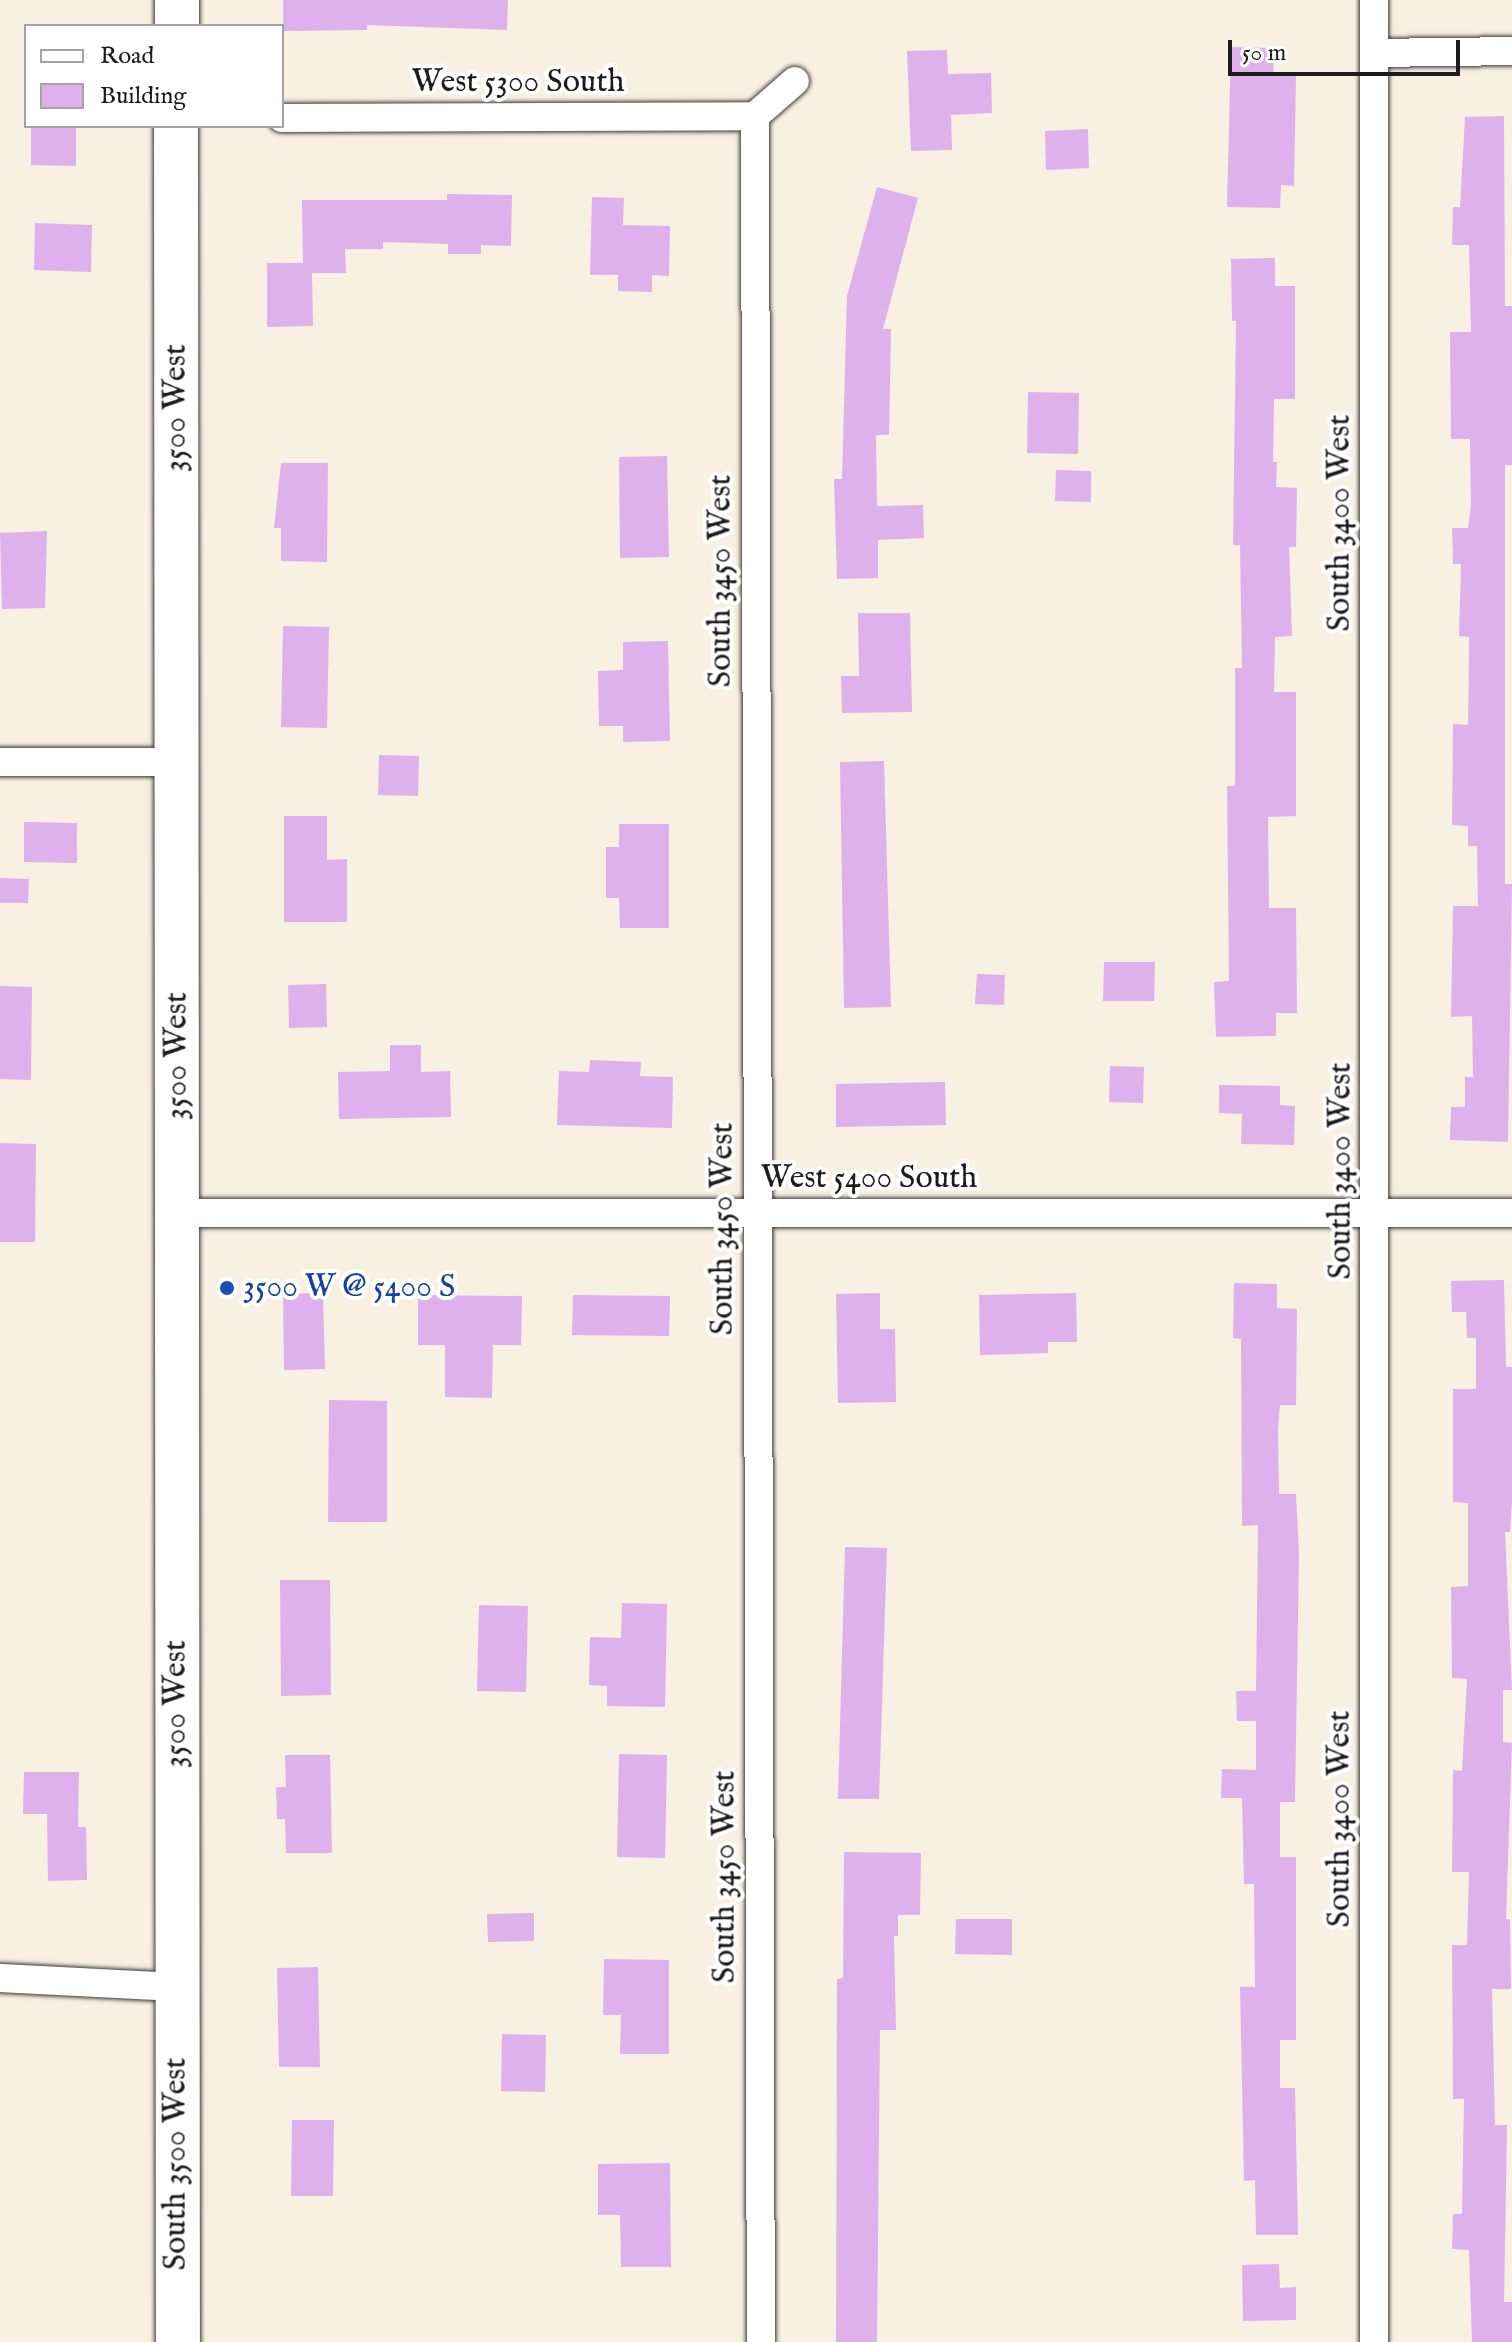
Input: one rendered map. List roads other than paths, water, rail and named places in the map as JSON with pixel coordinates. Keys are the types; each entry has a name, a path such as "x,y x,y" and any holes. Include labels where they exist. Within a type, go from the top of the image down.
{"main road":[{"path":"177,0 177,24"},
{"name":"3500 West","path":"176,128 179,1213 177,1987"},
{"name":"South 3500 West","path":"177,1987 178,2342"}],"street":[{"name":"South 3400 West","path":"1374,0 1374,2342"},
{"path":"1374,53 1512,51"},
{"path":"755,116 795,81"},
{"name":"West 5300 South","path":"284,118 755,116"},
{"name":"South 3450 West","path":"755,116 761,2342"},
{"path":"0,762 178,762"},
{"name":"West 5400 South","path":"179,1213 1512,1213"},
{"path":"0,1978 177,1987"}],"place":[{"name":"3500 W @ 5400 S","path":"227,1288"}]}
